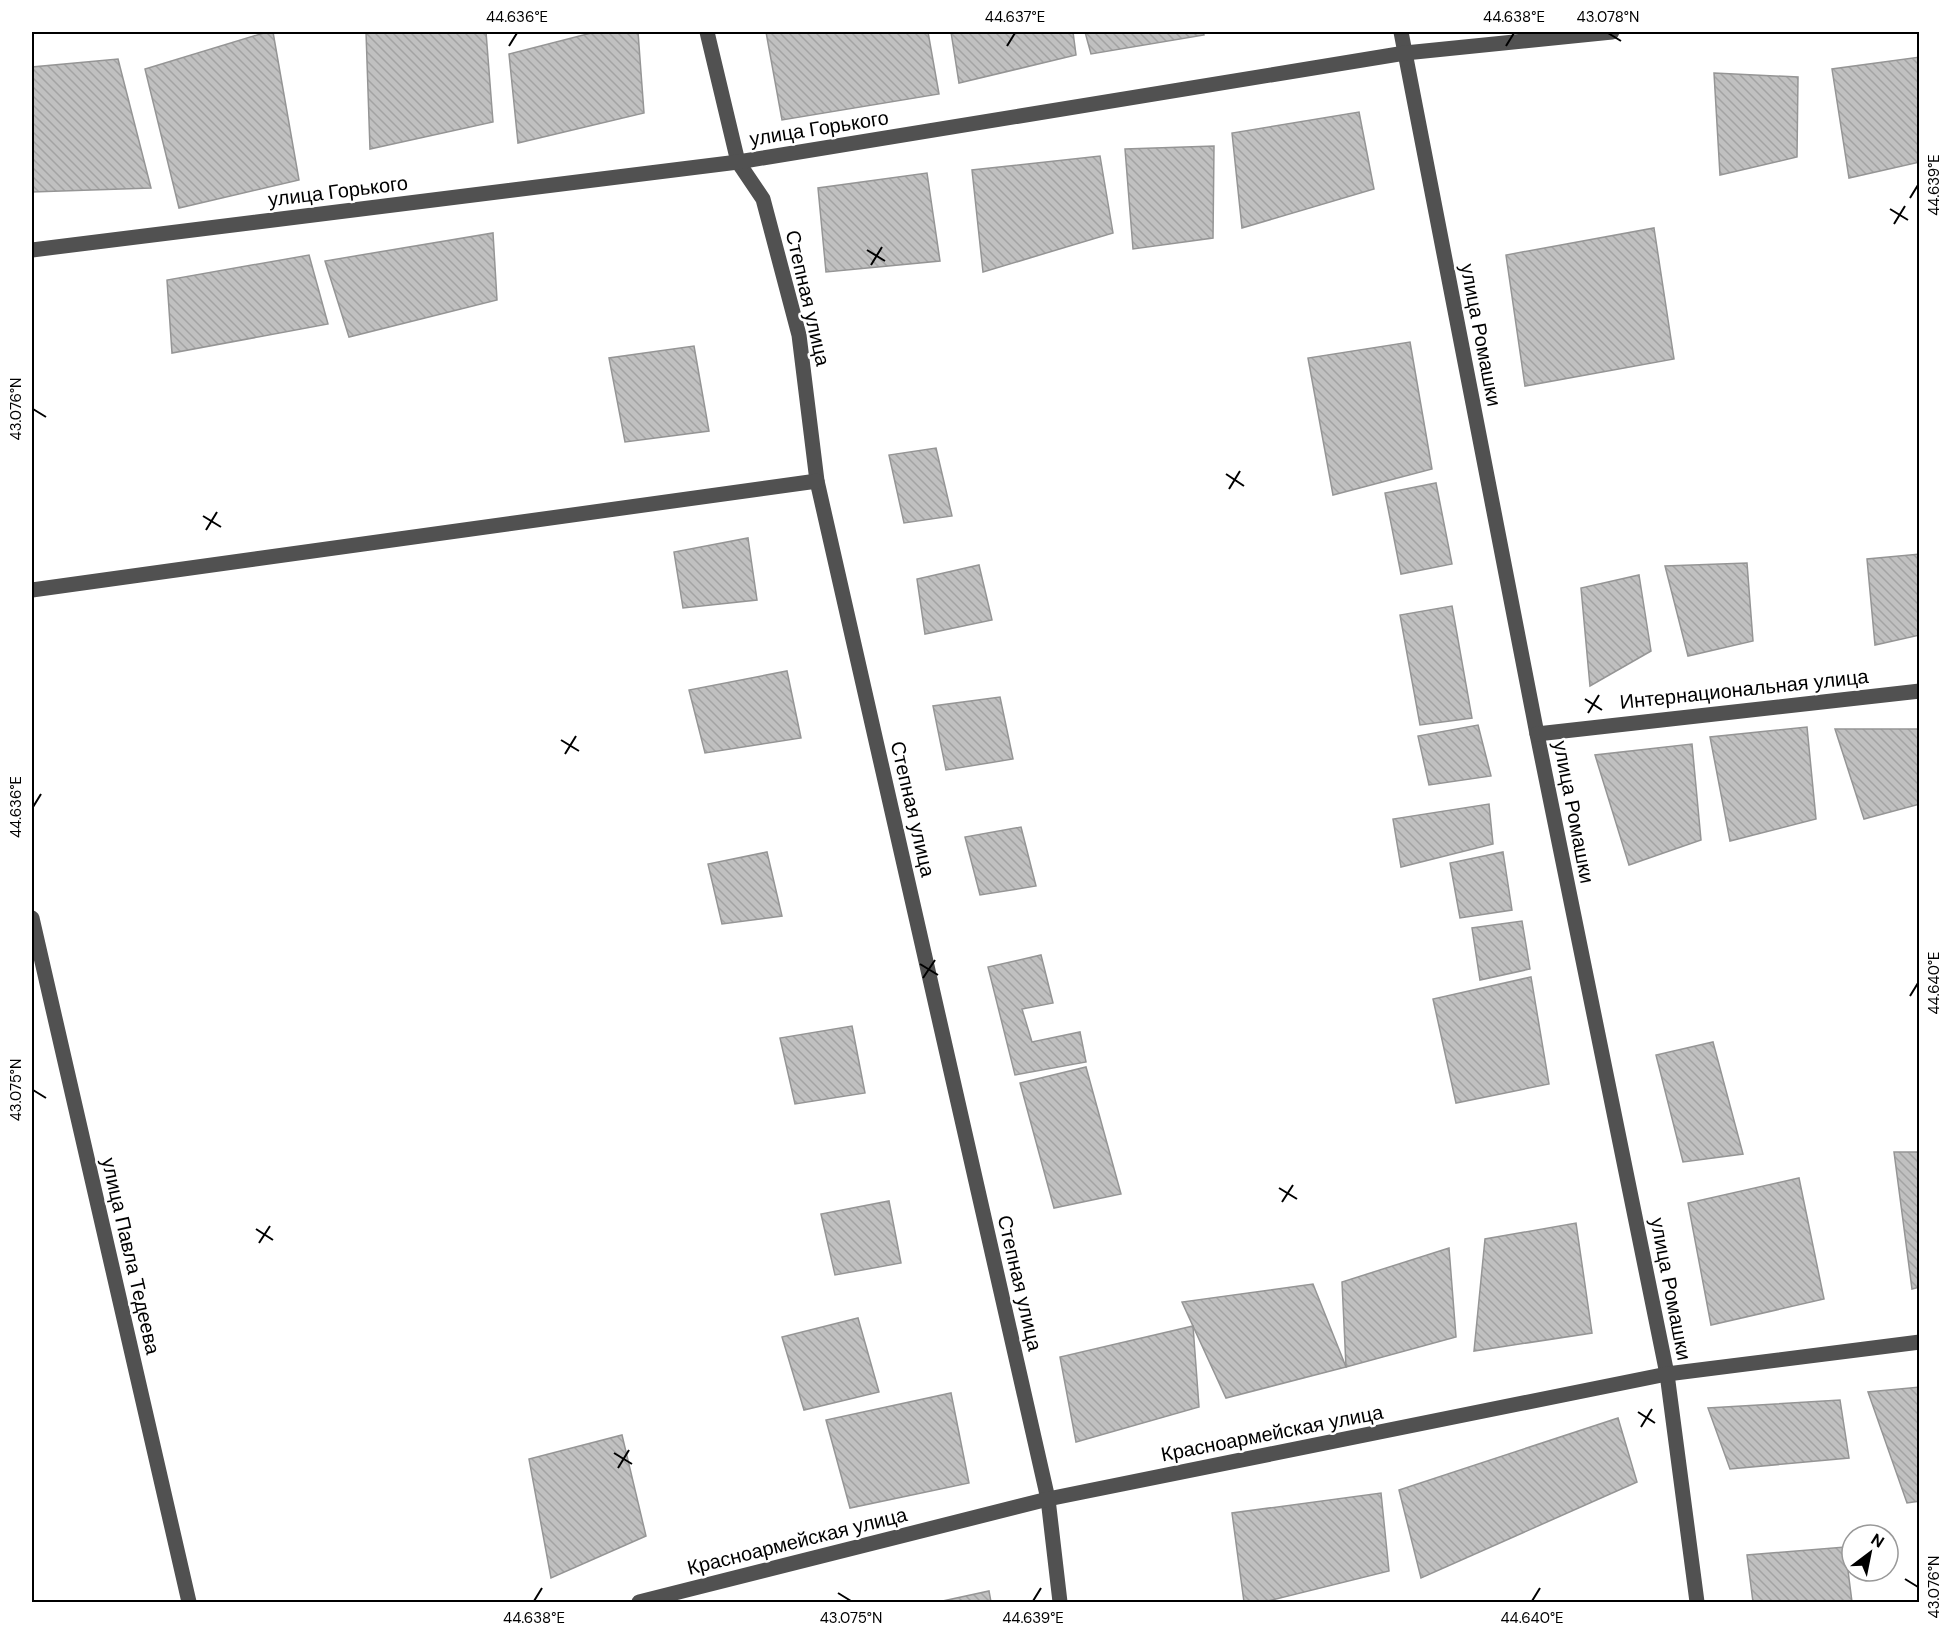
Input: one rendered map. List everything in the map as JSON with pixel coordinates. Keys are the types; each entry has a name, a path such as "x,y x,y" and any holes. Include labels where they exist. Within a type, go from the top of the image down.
{"street":[{"name":"Степная улица","path":"707,32 738,162 764,199 799,335 817,481 1048,1499 1060,1602"},
{"name":"улица Ромашки","path":"1401,32 1537,734 1667,1374 1697,1602"},
{"name":"улица Горького","path":"32,250 738,162 1405,53 1612,32"},
{"path":"32,590 817,481"},
{"name":"Интернациональная улица","path":"1537,734 1920,691"},
{"name":"улица Павла Тедеева","path":"32,918 189,1602"},
{"name":"Красноармейская улица","path":"639,1602 1048,1499 1667,1374 1920,1342"}],"building":[{"path":"273,32 299,180 179,208 145,69"},
{"path":"366,32 486,32 493,122 370,149"},
{"path":"595,32 638,32 644,113 518,143 509,54"},
{"path":"766,32 928,32 939,94 782,120"},
{"path":"951,32 1073,32 1076,55 959,83"},
{"path":"1085,32 1203,32 1204,35 1091,54"},
{"path":"1920,57 1920,162 1849,178 1832,69"},
{"path":"118,59 151,188 32,192 32,67"},
{"path":"1714,73 1798,77 1797,157 1720,175"},
{"path":"1359,112 1374,189 1242,228 1232,133"},
{"path":"1214,146 1213,238 1133,249 1125,149"},
{"path":"1100,156 1113,233 983,272 972,170"},
{"path":"927,173 940,261 826,272 818,188"},
{"path":"1654,228 1674,359 1525,386 1506,255"},
{"path":"493,233 497,300 349,337 325,261"},
{"path":"309,255 328,324 172,353 167,280"},
{"path":"1410,342 1432,469 1333,495 1308,358"},
{"path":"694,346 709,431 625,442 609,358"},
{"path":"936,448 952,516 904,523 889,455"},
{"path":"1436,483 1452,564 1401,574 1385,493"},
{"path":"748,538 757,600 683,608 674,552"},
{"path":"1920,554 1920,635 1875,645 1867,559"},
{"path":"1747,563 1753,641 1688,656 1665,566"},
{"path":"979,565 992,620 925,634 917,579"},
{"path":"1639,575 1651,651 1590,686 1581,588"},
{"path":"1452,606 1472,718 1420,725 1400,615"},
{"path":"787,671 801,738 705,753 689,690"},
{"path":"1000,697 1013,759 946,770 933,706"},
{"path":"1478,725 1491,776 1429,785 1418,736"},
{"path":"1807,727 1816,819 1730,841 1710,737"},
{"path":"1835,729 1920,729 1920,804 1864,819"},
{"path":"1692,744 1701,840 1629,865 1595,755"},
{"path":"1489,804 1493,844 1401,867 1393,819"},
{"path":"1021,827 1036,886 980,895 965,837"},
{"path":"767,852 782,916 722,924 708,864"},
{"path":"1503,852 1512,910 1460,918 1450,863"},
{"path":"1522,921 1530,969 1480,980 1472,928"},
{"path":"1041,955 1053,1003 1022,1009 1032,1042 1080,1032 1086,1062 1015,1075 988,967"},
{"path":"1531,977 1549,1084 1456,1103 1433,999"},
{"path":"852,1026 865,1093 795,1104 780,1038"},
{"path":"1713,1042 1743,1154 1683,1162 1656,1055"},
{"path":"1086,1067 1121,1194 1054,1208 1020,1083"},
{"path":"1894,1152 1920,1152 1920,1287 1912,1289"},
{"path":"1799,1178 1824,1299 1711,1325 1688,1203"},
{"path":"889,1201 901,1263 835,1275 821,1214"},
{"path":"1576,1223 1592,1333 1474,1351 1485,1239"},
{"path":"1449,1248 1456,1337 1346,1367 1342,1282"},
{"path":"1313,1284 1346,1367 1226,1398 1182,1302"},
{"path":"858,1318 879,1392 804,1410 782,1337"},
{"path":"1193,1326 1199,1407 1076,1442 1060,1357"},
{"path":"1920,1387 1920,1501 1907,1503 1868,1392"},
{"path":"951,1393 969,1483 850,1508 826,1420"},
{"path":"1840,1400 1849,1458 1730,1469 1708,1408"},
{"path":"1618,1418 1637,1482 1421,1578 1399,1490"},
{"path":"622,1435 646,1536 551,1578 529,1459"},
{"path":"1381,1493 1389,1571 1264,1602 1244,1602 1232,1513"},
{"path":"1840,1547 1840,1583 1850,1583 1852,1602 1753,1602 1747,1555"},
{"path":"989,1591 991,1602 938,1602"}]}
